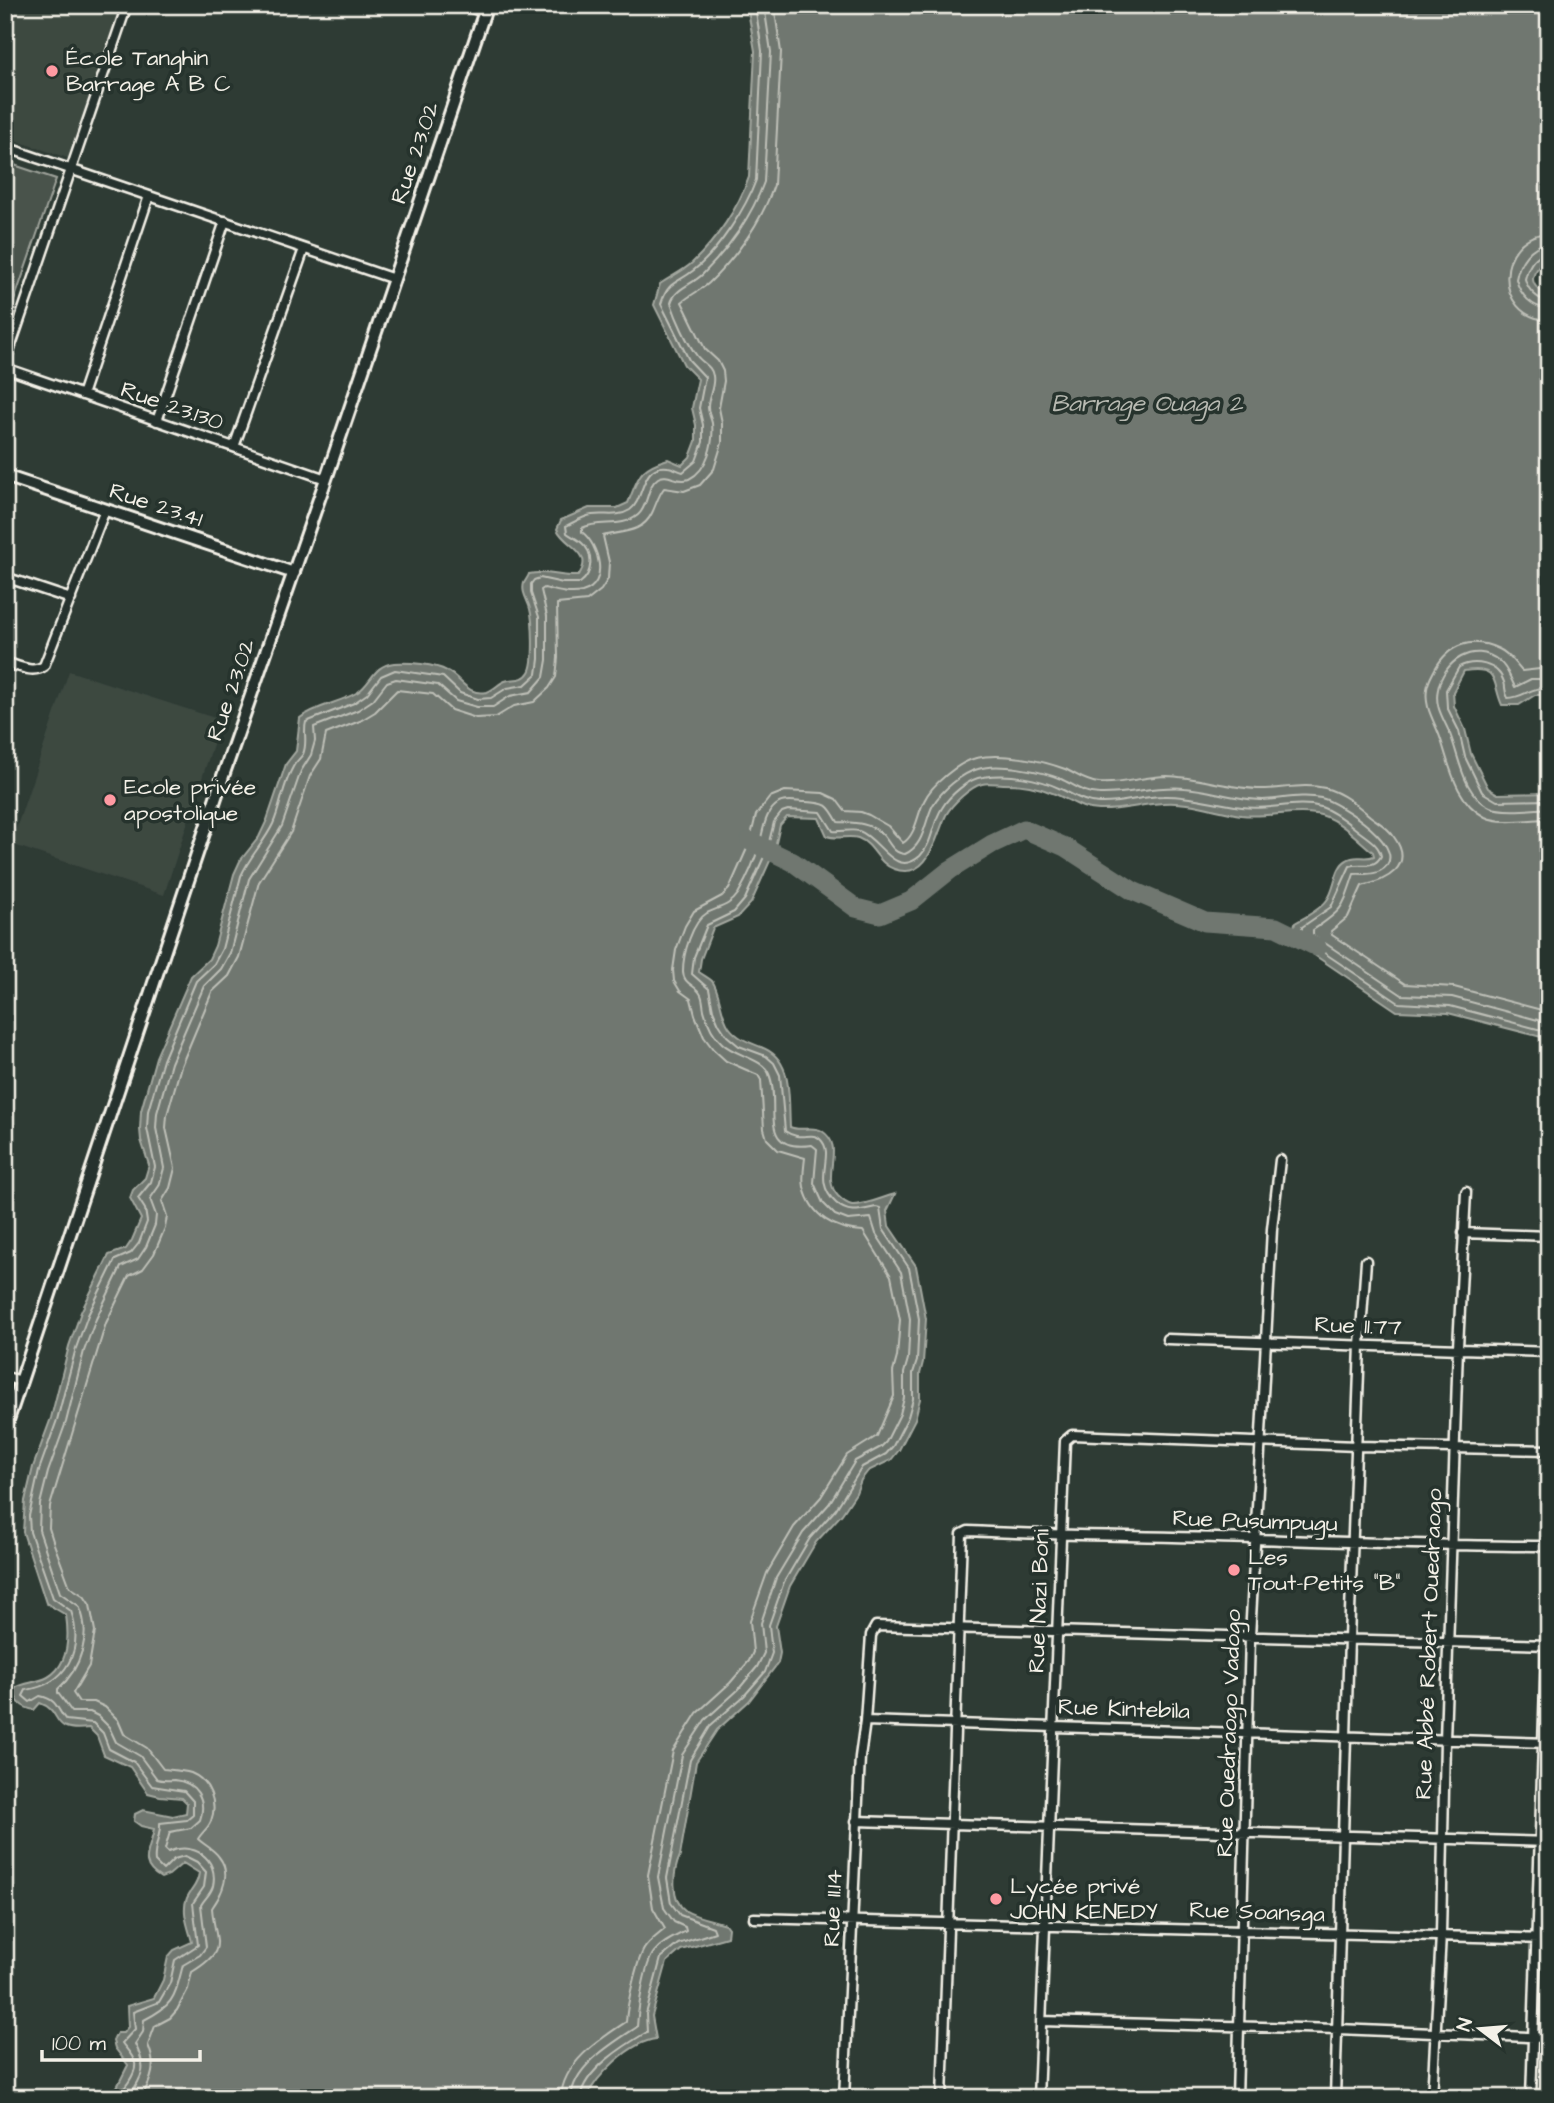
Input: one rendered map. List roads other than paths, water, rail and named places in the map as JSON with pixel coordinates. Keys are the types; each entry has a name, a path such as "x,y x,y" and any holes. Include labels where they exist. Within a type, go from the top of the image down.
{"street":[{"path":"5,366 127,5"},
{"path":"463,5 486,9"},
{"name":"Rue 23.02","path":"5,1429 223,776 486,9"},
{"path":"5,147 394,279"},
{"path":"82,395 149,196"},
{"path":"157,421 225,221"},
{"path":"234,447 304,249"},
{"name":"Rue 23.130","path":"5,366 326,480"},
{"name":"Rue 23.41","path":"5,476 294,572"},
{"path":"5,662 37,670 44,666 105,510"},
{"path":"5,577 71,599"},
{"name":"Rue Ouedraogo Vadogo","path":"1237,2098 1251,1637 1265,1342 1272,1230 1280,1160"},
{"name":"Rue Abbé Robert Ouedraogo","path":"1432,2098 1441,1935 1448,1642 1466,1192"},
{"path":"1463,1233 1549,1236"},
{"path":"1335,2098 1349,1639 1360,1345 1366,1261"},
{"name":"Rue 11.77","path":"1167,1339 1549,1352"},
{"path":"5,1377 22,1381"},
{"name":"Rue Nazi Boni","path":"1038,2098 1065,1441 1072,1435 1261,1442"},
{"path":"1261,1442 1549,1450"},
{"name":"Rue Pusumpugu","path":"958,1627 962,1534 968,1531 1061,1536 1549,1546"},
{"path":"1531,2098 1536,1939 1544,1842 1549,1568"},
{"name":"Rue 11.14","path":"844,2098 856,1821 871,1635 874,1628 880,1625 958,1627"},
{"path":"942,2098 958,1627 1547,1645"},
{"name":"Rue Kintebila","path":"865,1721 1545,1743"},
{"path":"856,1821 1544,1842"},
{"name":"Rue Soansga","path":"754,1918 1549,1940"},
{"path":"1041,2021 1549,2038"}],"water":[{"name":"Barrage Ouaga 2","path":"747,5 1549,5 1549,257 1535,272 1533,282 1549,295 1549,695 1535,695 1519,705 1502,705 1493,678 1489,673 1476,670 1464,671 1453,692 1454,706 1465,729 1471,754 1488,788 1498,794 1549,793 1549,1039 1448,1013 1397,1011 1295,942 1295,923 1324,904 1343,863 1353,857 1374,856 1373,852 1346,829 1324,816 1297,813 1241,815 1173,803 1093,810 1036,787 984,783 967,792 952,806 923,863 906,871 889,866 858,838 827,836 819,818 787,817 780,825 774,852 751,903 738,917 713,928 699,972 715,985 726,1022 732,1031 772,1053 779,1060 789,1092 790,1127 818,1129 829,1138 833,1153 831,1180 838,1196 848,1204 857,1205 895,1194 887,1211 889,1226 916,1266 926,1319 920,1399 915,1419 899,1450 891,1460 868,1471 842,1514 816,1542 790,1586 776,1626 780,1653 778,1663 749,1701 717,1730 696,1762 676,1869 675,1893 686,1911 725,1924 728,1928 727,1937 681,1950 667,1962 652,2016 656,2039 636,2046 615,2061 586,2098 103,2098 117,2087 128,2065 113,2041 117,2033 123,2033 128,2027 127,2006 154,1998 163,1980 168,1957 174,1950 192,1942 185,1903 199,1873 183,1863 161,1878 153,1872 147,1856 154,1829 134,1821 135,1814 143,1810 173,1816 186,1813 187,1803 182,1798 148,1793 130,1767 104,1755 97,1736 89,1728 76,1729 62,1725 48,1707 40,1703 34,1710 26,1708 17,1700 15,1688 48,1677 55,1672 64,1658 66,1615 46,1603 23,1532 25,1501 81,1312 109,1255 126,1249 141,1219 130,1198 133,1190 145,1178 149,1165 141,1140 141,1111 156,1057 191,976 209,959 215,946 234,874 240,861 259,837 286,764 296,751 300,718 358,692 387,664 406,663 436,667 452,674 469,689 480,693 490,691 505,681 524,677 531,667 533,641 531,614 524,593 524,583 529,574 578,576 583,568 581,555 557,529 561,520 589,508 617,508 628,503 645,470 668,459 682,465 690,457 696,441 692,408 698,379 684,365 654,305 660,284 692,263 718,234 739,201 749,177 755,51"}],"waterway":[{"path":"750,841 793,862 856,908 880,914 911,901 950,870 992,844 1024,829 1065,847 1133,891 1205,922 1276,927 1317,947"}],"place":[{"name":"École Tanghin Barrage A B C","path":"52,71"},
{"name":"Ecole privée apostolique","path":"110,800"},
{"name":"Les Tout-Petits \"B\"","path":"1234,1570"},
{"name":"Lycée privé JOHN KENEDY","path":"996,1899"}]}
